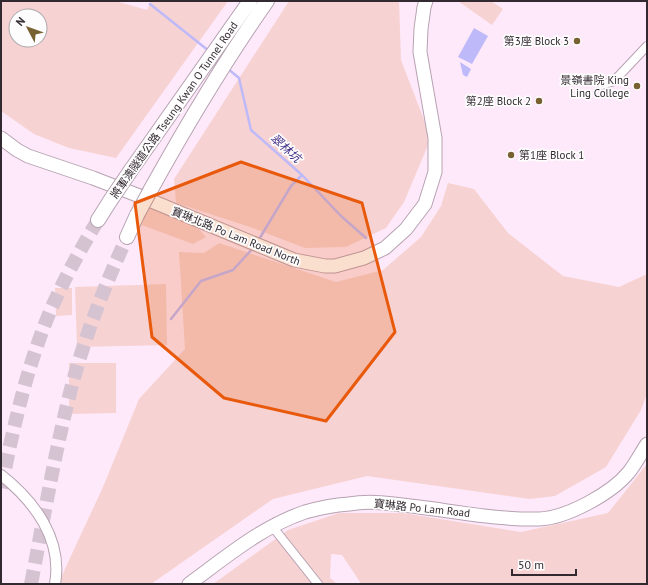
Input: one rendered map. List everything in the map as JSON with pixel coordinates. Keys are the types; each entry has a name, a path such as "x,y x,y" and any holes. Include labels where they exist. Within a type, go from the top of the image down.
{"highway":[{"name":"將軍澳隧道公路 Tseung Kwan O Tunnel Road","path":"98,220 250,1"},
{"name":"將軍澳隧道公路 Tseung Kwan O Tunnel Road","path":"127,237 184,128 241,38 267,1"}],"main road":[{"name":"寶琳北路 Po Lam Road North","path":"1,138 28,156 137,195 294,260 307,264 325,266 335,266 349,263 371,255 392,243 406,229 425,204 435,172 434,138 420,52 421,29 426,1"},
{"name":"寶琳路 Po Lam Road","path":"189,584 272,526 306,512 350,503 373,502 508,518 547,518 575,509 610,490 629,472 647,444"}],"street":[{"path":"602,85 614,81 647,46"},
{"path":"1,475 30,502 42,520 51,538 56,556 55,584"},
{"path":"272,526 318,584"}],"highlighted area":[{"path":"241,162 362,203 395,332 326,421 224,398 152,337 135,203"}],"shaded area":[{"path":"1,1 115,1 147,10 151,1 228,1 116,158 69,148 34,134 1,111"},
{"path":"289,1 399,1 401,60 431,138 404,202 386,228 346,247 305,248 253,228 176,203 174,179"},
{"path":"458,1 491,1 503,9 492,25"},
{"path":"474,28 488,36 472,64 458,57"},
{"path":"460,62 471,69 467,77 463,75"},
{"path":"448,183 474,189 508,233 563,276 619,287 647,274 647,394 641,410 606,467 555,496 530,499 367,476 273,499 151,584 58,584 103,487 139,399 185,349 179,252 204,253 219,243 336,282 383,270 421,237 441,206"},
{"path":"151,205 194,224 206,237 193,244 139,224"},
{"path":"166,284 167,345 77,347 75,287"},
{"path":"55,288 72,288 72,315 56,316"},
{"path":"69,363 116,363 116,413 69,414"},
{"path":"647,464 647,584 360,584 342,555 331,554 330,578 337,584 213,584 288,530 339,513 403,513 521,532 608,513"}],"waterway":[{"name":"翠林坑","path":"150,4 209,51"},
{"name":"翠林坑","path":"227,68 239,78 251,130 302,175 291,186 258,241"},
{"path":"302,175 341,216 366,238"},
{"name":"翠林坑","path":"171,319 201,281 233,270 254,247"}],"tunnel":[{"path":"1,488 21,398 43,329 64,281 98,220"},
{"path":"31,584 55,459 72,385 96,310 127,237"}],"place":[{"name":"第3座 Block 3","path":"577,41"},
{"name":"景嶺書院 King Ling College","path":"637,86"},
{"name":"第2座 Block 2","path":"539,101"},
{"name":"第1座 Block 1","path":"511,155"}]}
